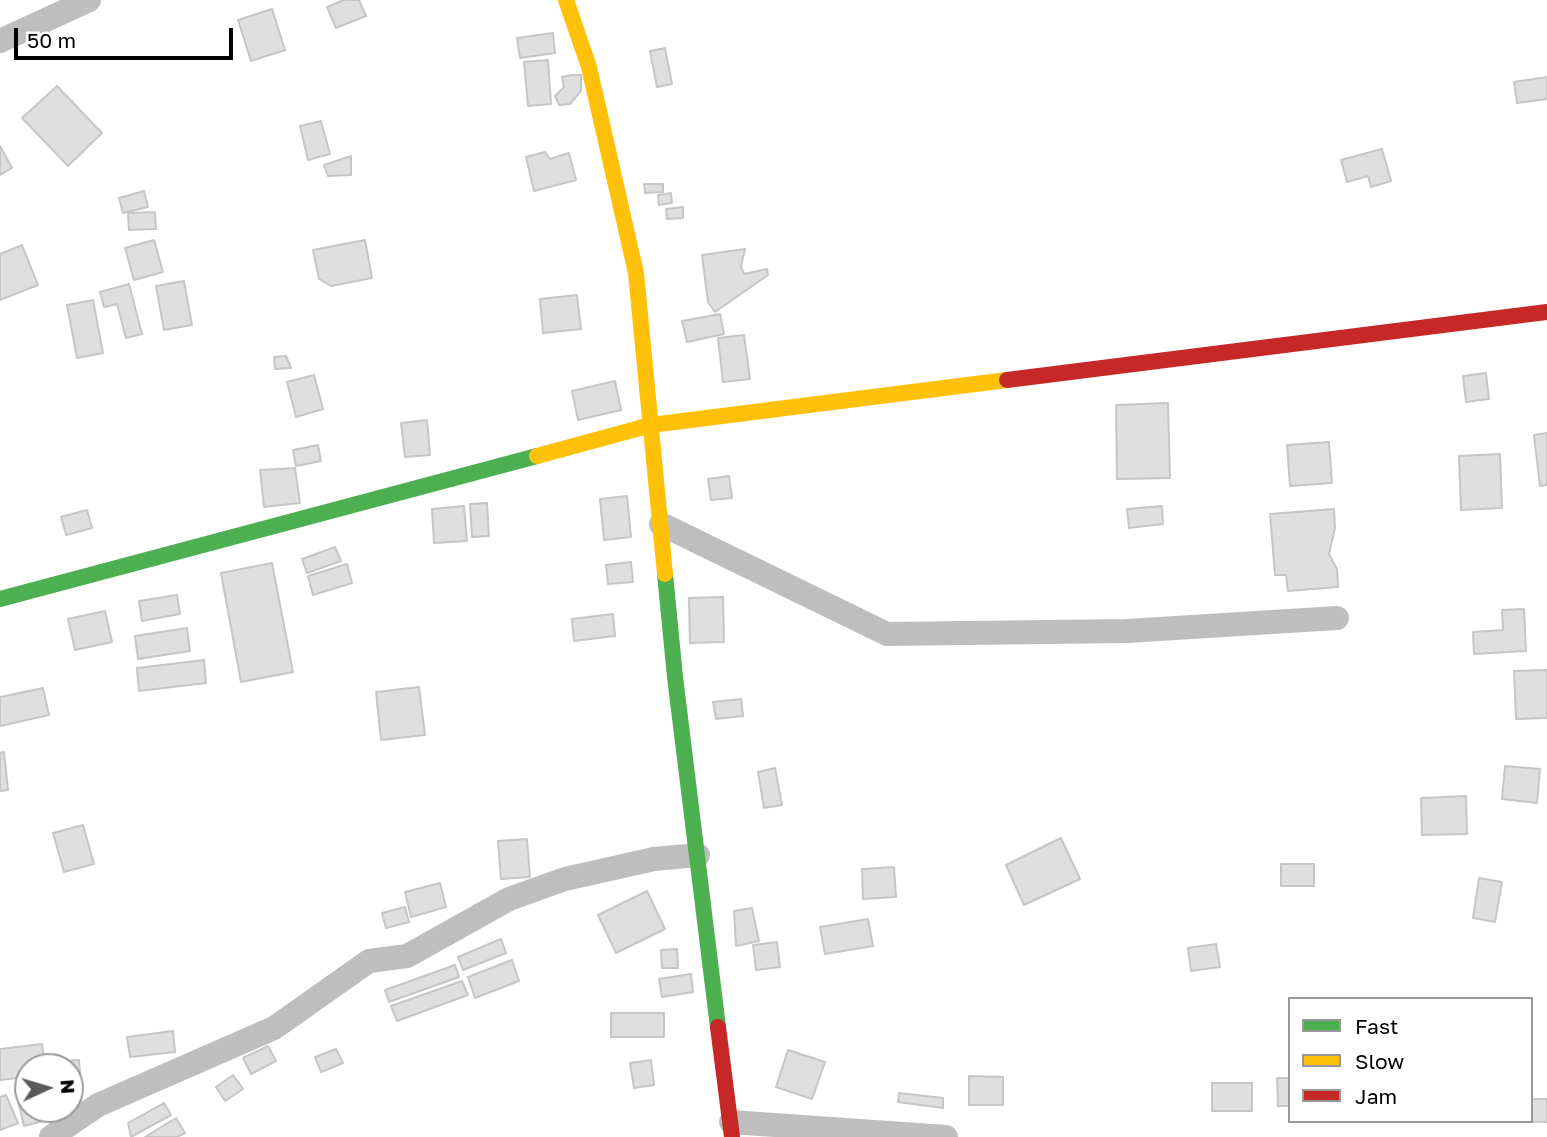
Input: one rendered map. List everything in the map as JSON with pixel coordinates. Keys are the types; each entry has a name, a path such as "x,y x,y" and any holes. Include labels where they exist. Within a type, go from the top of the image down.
{"street":[{"path":"0,41 89,0"},
{"path":"566,0 589,67 636,273 675,677 732,1129 946,1137"},
{"path":"0,599 651,425 1547,312"},
{"path":"661,524 887,634 1127,631 1337,618"},
{"path":"51,1137 98,1105 274,1028 369,961 407,956 509,899 565,879 654,859 698,855"}],"building":[{"path":"344,0 359,0 366,16 336,28 327,7"},
{"path":"272,9 285,50 251,61 238,20"},
{"path":"553,33 555,53 520,58 517,38"},
{"path":"665,48 672,84 657,87 650,51"},
{"path":"548,60 551,104 528,106 524,62"},
{"path":"581,75 581,91 570,104 559,105 555,96 564,87 562,77"},
{"path":"1547,77 1547,99 1517,103 1514,82"},
{"path":"57,86 102,133 68,166 22,118"},
{"path":"321,121 330,154 308,160 300,126"},
{"path":"0,146 12,168 0,175"},
{"path":"1382,149 1391,181 1371,187 1368,176 1347,182 1341,160"},
{"path":"545,152 550,159 569,153 576,180 534,191 526,157"},
{"path":"351,156 351,175 328,176 324,165"},
{"path":"644,184 663,184 663,192 645,193"},
{"path":"144,191 148,207 123,213 119,198"},
{"path":"671,193 672,203 659,205 658,195"},
{"path":"683,207 683,218 667,219 666,209"},
{"path":"155,212 156,229 129,230 128,213"},
{"path":"154,240 163,272 134,280 125,248"},
{"path":"365,240 372,278 331,286 319,279 313,250"},
{"path":"22,245 38,285 0,300 0,254"},
{"path":"745,249 741,266 744,274 767,269 768,275 715,312 708,302 702,255"},
{"path":"184,281 192,325 164,330 156,286"},
{"path":"129,284 142,334 126,338 117,304 104,307 100,292"},
{"path":"577,295 581,329 543,333 540,299"},
{"path":"93,300 103,353 77,358 67,305"},
{"path":"720,314 724,334 687,342 682,321"},
{"path":"744,335 750,379 723,382 718,338"},
{"path":"286,356 291,368 275,369 274,357"},
{"path":"1486,373 1489,399 1466,402 1463,376"},
{"path":"314,375 323,409 296,417 287,382"},
{"path":"615,381 621,410 578,420 572,391"},
{"path":"1168,403 1170,478 1117,479 1116,405"},
{"path":"427,420 430,455 405,457 401,423"},
{"path":"1547,433 1547,485 1540,486 1534,435"},
{"path":"1329,442 1332,483 1290,486 1287,445"},
{"path":"318,445 321,461 296,466 293,450"},
{"path":"1500,454 1502,508 1461,510 1459,456"},
{"path":"295,468 300,503 264,507 260,470"},
{"path":"729,476 732,498 711,500 708,479"},
{"path":"627,496 631,537 604,540 600,499"},
{"path":"487,503 489,536 472,537 470,504"},
{"path":"464,506 467,541 434,543 432,509"},
{"path":"1162,506 1163,524 1129,528 1127,509"},
{"path":"1334,509 1335,528 1329,554 1337,569 1338,587 1288,591 1286,575 1275,575 1270,514"},
{"path":"87,510 92,528 66,535 61,517"},
{"path":"335,547 341,561 307,573 302,559"},
{"path":"631,562 633,582 608,584 606,565"},
{"path":"272,563 293,672 241,682 221,573"},
{"path":"347,564 352,583 313,595 308,576"},
{"path":"177,595 180,614 142,621 139,601"},
{"path":"723,597 724,642 690,643 689,598"},
{"path":"1524,609 1526,651 1474,654 1473,632 1503,630 1502,610"},
{"path":"105,611 112,642 75,650 68,619"},
{"path":"613,614 615,636 574,641 572,619"},
{"path":"187,628 190,651 138,659 135,636"},
{"path":"204,660 206,683 139,691 137,668"},
{"path":"1547,670 1547,718 1516,719 1514,671"},
{"path":"419,687 425,735 381,740 376,692"},
{"path":"43,688 49,715 0,726 0,697"},
{"path":"741,699 743,716 716,719 713,702"},
{"path":"4,752 8,790 0,791 0,753"},
{"path":"1505,766 1540,769 1537,803 1502,799"},
{"path":"775,768 782,805 764,808 758,772"},
{"path":"1466,796 1467,834 1422,835 1421,798"},
{"path":"83,825 94,864 64,872 53,833"},
{"path":"1061,838 1080,879 1024,905 1006,865"},
{"path":"527,839 530,877 501,879 498,841"},
{"path":"1281,864 1314,864 1314,886 1281,886"},
{"path":"894,867 896,897 863,899 862,869"},
{"path":"1479,878 1502,882 1495,922 1473,918"},
{"path":"440,883 446,907 411,917 405,892"},
{"path":"647,891 665,929 616,953 598,915"},
{"path":"405,907 409,922 386,928 382,913"},
{"path":"752,908 759,941 736,946 734,911"},
{"path":"868,919 873,946 825,954 820,927"},
{"path":"501,939 506,953 463,970 458,957"},
{"path":"777,942 780,967 756,970 753,945"},
{"path":"1216,944 1220,967 1191,971 1188,948"},
{"path":"677,949 678,968 662,968 661,950"},
{"path":"512,960 519,981 475,998 468,977"},
{"path":"455,965 459,977 389,1002 385,990"},
{"path":"691,974 693,992 662,997 659,979"},
{"path":"462,981 468,995 397,1021 391,1006"},
{"path":"611,1013 664,1013 664,1037 611,1037"},
{"path":"173,1031 175,1052 130,1057 127,1037"},
{"path":"42,1044 43,1053 14,1053 14,1078 0,1080 0,1049"},
{"path":"268,1046 276,1061 251,1074 243,1058"},
{"path":"336,1049 343,1063 321,1072 315,1057"},
{"path":"788,1050 825,1062 812,1099 776,1087"},
{"path":"651,1060 654,1085 634,1088 630,1063"},
{"path":"233,1075 243,1089 225,1101 216,1087"},
{"path":"969,1076 1003,1077 1003,1105 969,1105"},
{"path":"1277,1078 1288,1078 1288,1106 1278,1106"},
{"path":"1212,1083 1252,1083 1252,1111 1212,1111"},
{"path":"899,1093 943,1098 943,1108 898,1102"},
{"path":"6,1095 14,1114 14,1123 18,1123 0,1130 0,1097"},
{"path":"1533,1099 1547,1099 1547,1122 1533,1122"},
{"path":"164,1103 171,1115 131,1137 128,1123"},
{"path":"176,1118 185,1133 177,1137 145,1137"}],"traffic: fast":[{"path":"0,599 537,456"},
{"path":"665,574 718,1027"}],"traffic: slow":[{"path":"566,0 589,67 636,273 665,574"},
{"path":"537,456 651,425 1007,380"}],"traffic: jam":[{"path":"1007,380 1547,312"},
{"path":"718,1027 732,1137"}]}
